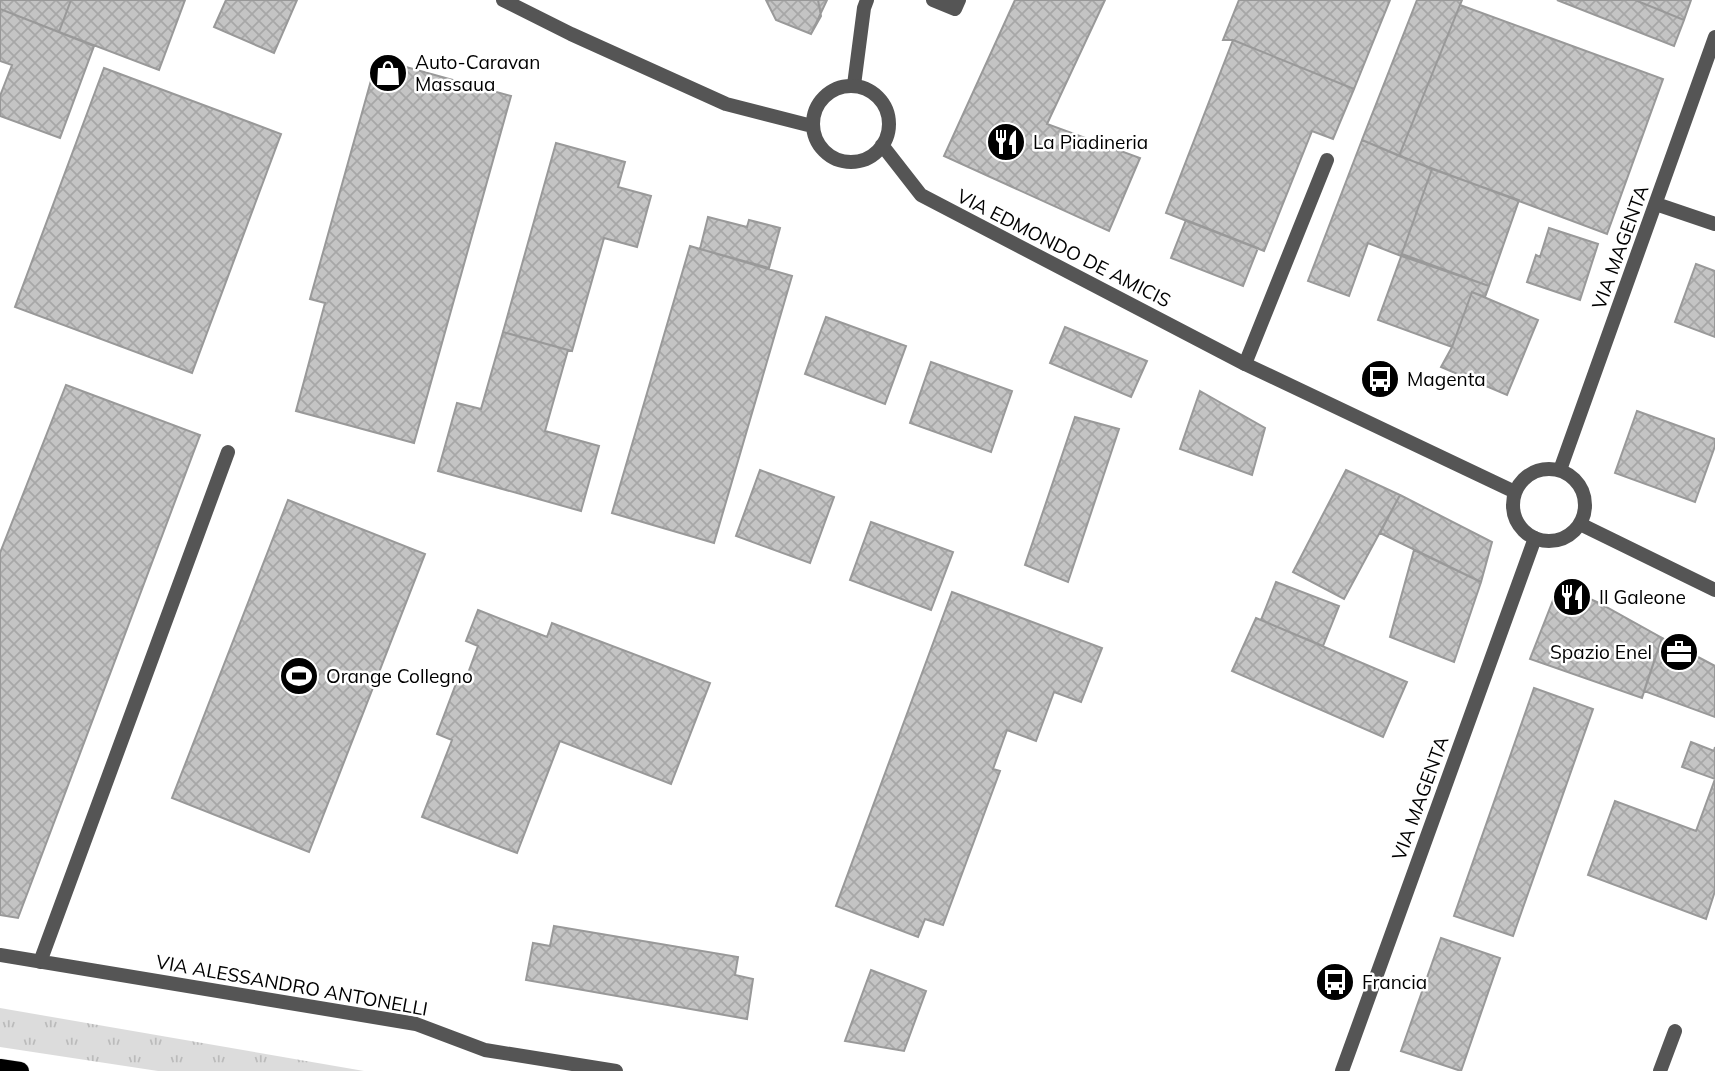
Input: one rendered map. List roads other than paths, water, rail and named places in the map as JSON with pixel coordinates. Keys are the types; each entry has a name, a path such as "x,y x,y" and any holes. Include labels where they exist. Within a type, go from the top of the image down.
{"main road":[{"path":"0,1068 20,1071"}],"street":[{"path":"503,0 726,104 813,126"},
{"path":"854,85 867,0"},
{"path":"933,0 955,9 959,0"},
{"name":"VIA MAGENTA","path":"1560,470 1715,37"},
{"path":"854,85 875,94 883,103 889,124 882,145 867,158 846,162 827,153 815,136 813,126 817,105 824,96 833,90 854,85"},
{"name":"VIA EDMONDO DE AMICIS","path":"882,145 921,195 1245,364 1515,492"},
{"path":"1245,364 1327,160"},
{"path":"1656,204 1715,224"},
{"path":"40,962 228,452"},
{"path":"1539,470 1560,470 1573,477 1581,486 1586,498 1586,510 1575,531 1564,538 1553,542 1535,538 1520,528 1514,518 1512,505 1515,492 1528,475 1539,470"},
{"path":"1580,524 1715,590"},
{"name":"VIA MAGENTA","path":"1342,1071 1535,538"},
{"name":"VIA ALESSANDRO ANTONELLI","path":"0,956 416,1024 485,1050 616,1071"},
{"path":"1660,1071 1675,1031"}],"place":[{"name":"Auto-Caravan Massaua","path":"388,73"},
{"name":"La Piadineria","path":"1006,142"},
{"name":"Magenta","path":"1380,379"},
{"name":"Il Galeone","path":"1572,597"},
{"name":"Spazio Enel","path":"1679,652"},
{"name":"Orange Collegno","path":"299,676"},
{"name":"Francia","path":"1335,982"}]}
